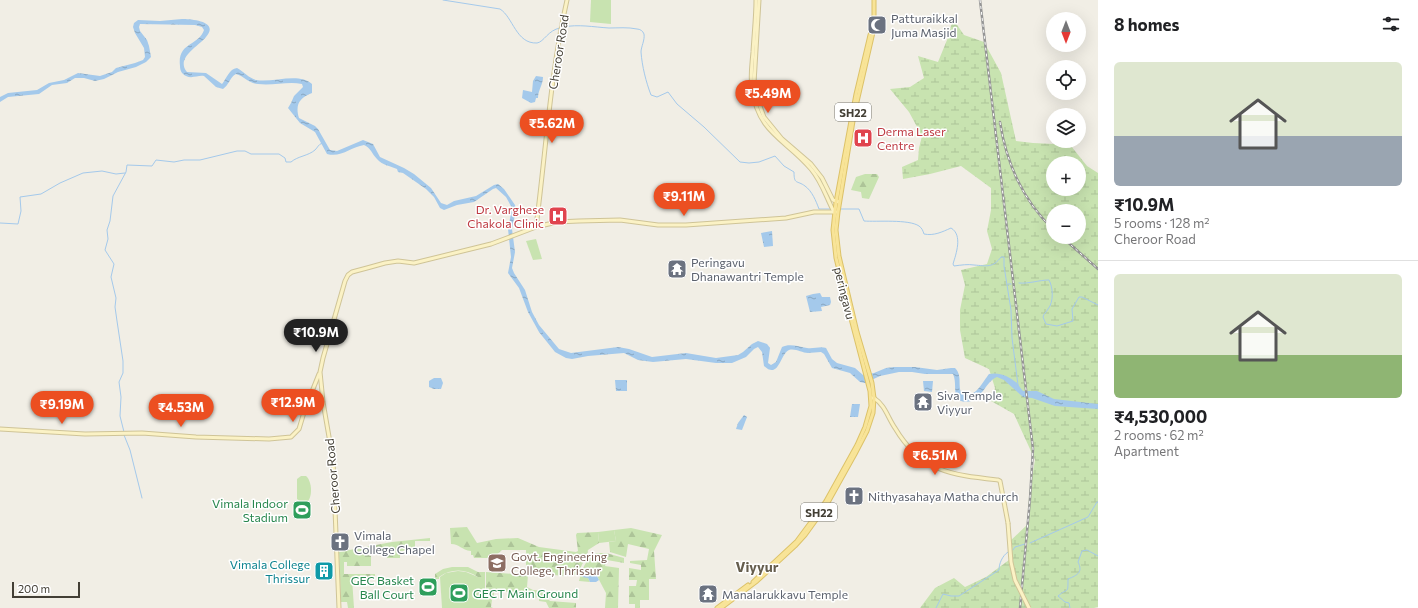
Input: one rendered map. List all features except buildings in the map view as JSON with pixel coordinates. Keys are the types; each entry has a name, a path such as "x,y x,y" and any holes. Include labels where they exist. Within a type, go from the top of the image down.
{"main road":[{"name":"Cheroor Road","path":"340,608 333,460 322,402 320,372 345,281 348,275 352,272 398,261 414,264 491,244 536,227 541,190 544,147 562,18 567,0"},
{"path":"757,0 754,83 757,98 764,117 782,139 816,170 822,178 831,197 838,202"},
{"path":"536,227 557,222 620,220 658,225 709,224 786,218 814,212 835,210 817,176 804,161 783,144 768,128 758,110 751,83 757,0"},
{"name":"SH22","path":"721,608 763,576 798,543 814,523 832,496 861,442 873,413 871,383 867,373 857,332 837,243 835,210 838,202 854,115 874,28 874,0"},
{"name":"peringavu","path":"835,210 833,230 835,252 848,307 867,373"},
{"path":"0,429 85,434 142,433 196,437 269,439 291,437 299,429 320,372"},
{"path":"873,398 881,403 902,439 920,458 931,466 960,476 1000,481 1008,523 1010,562 1015,580 1029,608"},
{"name":"SH22","path":"717,608 750,584 790,547 817,514 861,437 870,412 873,398"}],"green space":[{"path":"591,0 611,0 611,24 590,22"},
{"path":"953,19 964,35 984,42 1001,73 1016,141 1046,144 1046,148 1073,148 1079,156 1046,156 1046,196 1086,196 1086,165 1098,173 1098,607 920,608 935,588 954,578 965,587 986,577 1009,560 1008,543 1028,524 1029,495 1035,460 1014,414 991,401 995,388 989,369 965,358 960,330 960,310 965,285 961,270 987,264 992,249 987,231 991,210 991,188 961,166 903,179 902,167 918,160 922,136 909,112 890,89 910,87 924,78 918,56 938,62 947,40"},
{"path":"865,174 877,174 879,177 869,199 862,198 861,192 851,190 856,177"},
{"path":"536,239 542,259 533,260 526,241"},
{"path":"301,476 306,476 311,485 311,493 307,502 301,502 297,499 297,479"},
{"name":"Vimala Indoor Stadium","path":"295,505 310,506 310,515 295,514"},
{"path":"467,527 477,543 496,539 518,538 539,547 576,552 578,551 577,533 598,532 599,543 588,550 578,575 572,575 564,572 563,576 528,572 526,567 526,550 502,550 493,558 474,558 473,555 471,555 471,551 451,544 450,528"},
{"path":"631,528 662,535 654,551 656,579 649,579 649,600 640,600 640,608 635,608 635,604 629,604 629,586 636,586 637,580 629,580 629,568 641,570 641,565 630,563 630,561 647,560 649,549 628,544 626,557 610,552 609,542 616,541 614,530"},
{"path":"614,530 616,541 599,543 598,532"},
{"path":"430,538 430,541 415,541 415,550 400,551 400,558 387,558 387,553 385,553 385,551 368,551 368,555 371,556 371,566 347,566 347,562 344,562 344,574 375,574 375,578 352,578 354,608 348,608 347,602 341,602 339,552 392,542"},
{"path":"596,553 606,553 624,558 624,563 607,560 605,566 619,568 618,608 605,608 606,593 596,574 588,578 590,582 579,581 584,565"},
{"path":"452,567 468,567 478,572 485,572 485,596 492,600 491,607 493,608 478,608 478,577 469,572 449,572 439,577 439,579 435,579 435,574 443,569"},
{"name":"GECT Main Ground","path":"458,571 466,572 478,577 478,608 442,608 440,577 446,573"},
{"path":"486,572 528,575 527,587 533,590 546,591 550,601 576,603 576,608 549,608 546,602 539,601 539,597 527,599 515,596 515,592 494,591 494,599 486,595"},
{"name":"GEC Basket Ball Court","path":"425,582 431,582 431,593 425,593"}],"water":[{"path":"182,19 197,20 207,24 209,27 209,32 206,37 186,57 184,67 187,72 206,73 222,84 230,72 237,68 256,80 263,81 293,78 307,81 312,84 312,93 304,97 299,102 299,118 318,129 330,150 337,151 363,140 373,144 380,157 414,174 431,188 441,203 447,205 454,201 476,196 494,185 498,184 504,189 515,205 516,210 512,229 515,252 512,268 525,290 532,312 539,325 559,349 571,353 618,347 652,357 686,353 716,358 738,355 758,341 767,344 770,348 768,363 771,365 776,362 782,347 791,345 810,348 824,347 832,359 837,363 855,368 863,375 894,367 915,367 937,370 955,368 959,374 962,394 967,395 978,389 989,374 1004,375 1018,384 1023,391 1037,391 1054,399 1098,404 1098,409 1055,406 1032,398 1023,397 1004,380 997,377 988,384 977,398 966,402 958,400 955,391 953,374 899,372 880,376 865,383 860,382 850,373 832,368 824,354 821,352 808,353 789,350 783,356 779,365 773,370 764,366 762,352 758,347 746,357 732,363 716,363 686,359 653,362 638,360 624,353 572,359 566,358 555,352 539,332 528,312 519,288 508,273 511,257 508,229 512,208 506,197 496,188 474,202 457,205 444,210 440,208 434,197 426,189 403,173 398,172 397,169 381,163 364,145 337,155 327,154 315,132 300,123 288,108 294,96 303,87 302,84 258,84 236,74 223,89 216,87 204,76 190,77 183,74 180,68 180,58 182,52 185,48 198,39 204,30 202,27 195,25 140,24 140,31 147,40 151,57 146,62 136,67 118,72 104,79 95,81 84,78 75,78 67,83 52,85 39,94 8,97 0,102 0,97 8,93 37,90 49,83 64,80 78,73 100,76 112,72 116,68 143,60 145,57 144,48 135,33 133,27 134,23 138,20 160,21"},
{"path":"536,76 543,77 543,80 538,98 536,98 535,102 531,103 522,98 523,90 532,92 533,81"},
{"path":"772,231 773,246 764,247 761,233"},
{"path":"820,293 822,297 830,297 830,305 821,307 822,311 810,312 806,296"},
{"path":"434,378 441,378 443,383 441,389 429,387 429,381"},
{"path":"615,380 627,380 627,391 616,391"},
{"path":"923,381 933,381 932,392 924,391"},
{"path":"852,404 860,404 858,417 850,417"},
{"path":"744,415 747,417 742,430 736,429 738,423"},
{"path":"588,572 596,574 599,580 596,582 590,582 588,578 582,577"}],"waterway":[{"path":"443,0 500,9 519,35 530,42 540,42 549,33 560,28"},
{"path":"563,27 580,26 630,28 641,30 644,33 641,52 642,63 651,95 657,97 668,92 677,104 704,127 740,162 759,162 775,156 784,166 794,172 795,181 802,184 810,191 819,209 831,209"},
{"path":"124,432 120,416 121,397 119,382 123,373 123,361 115,307 116,298 111,277 114,264 105,250 108,239 107,230 110,221 113,196 126,172 127,165 152,166 156,160 174,162 184,160 200,160 237,151 245,151 251,154 279,154 285,158 286,162 291,162 312,152 322,143"},
{"path":"0,223 18,224 21,211 20,197 41,194 60,183 83,173 102,171 116,174 125,173"},
{"path":"839,209 859,209 864,221 908,222 919,226 924,234 935,234 951,228 955,231 958,240 953,264 954,266 989,266 998,261 1001,257 1004,257 1018,385"},
{"path":"1019,283 1049,280 1052,290 1052,299 1050,306 1043,317 1046,324 1057,326 1073,321 1072,309 1079,297 1098,305"},
{"path":"124,435 130,450 142,498"},
{"path":"1030,543 1088,517 1098,502"},
{"path":"1013,550 1015,547 1025,544"},
{"path":"1070,608 1069,603 1065,602 1058,596 1067,590 1068,579 1079,573 1080,568 1078,562 1082,551 1087,550 1098,556"},
{"path":"936,608 943,594 959,596 999,570 1001,560 1008,552"}],"railway":[{"path":"980,0 1033,449 1020,608"},
{"path":"1000,122 1011,166 1033,206 1046,222"},
{"path":"1070,244 1098,269"}],"place":[{"name":"Patturaikkal Juma Masjid","path":"877,25"},
{"name":"Derma Laser Centre","path":"863,138"},
{"name":"Dr. Varghese Chakola Clinic","path":"558,216"},
{"name":"Peringavu Dhanawantri Temple","path":"677,269"},
{"name":"Siva Temple Viyyur","path":"923,402"},
{"name":"Nithyasahaya Matha church","path":"854,496"},
{"name":"Vimala Indoor Stadium","path":"302,510"},
{"name":"Vimala College Chapel","path":"340,542"},
{"name":"Govt. Engineering College, Thrissur","path":"497,563"},
{"name":"Vimala College Thrissur","path":"324,571"},
{"name":"GEC Basket Ball Court","path":"428,587"},
{"name":"GECT Main Ground","path":"459,593"},
{"name":"Manalarukkavu Temple","path":"708,594"}],"district":[{"name":"Viyyur","path":"757,566"}]}
